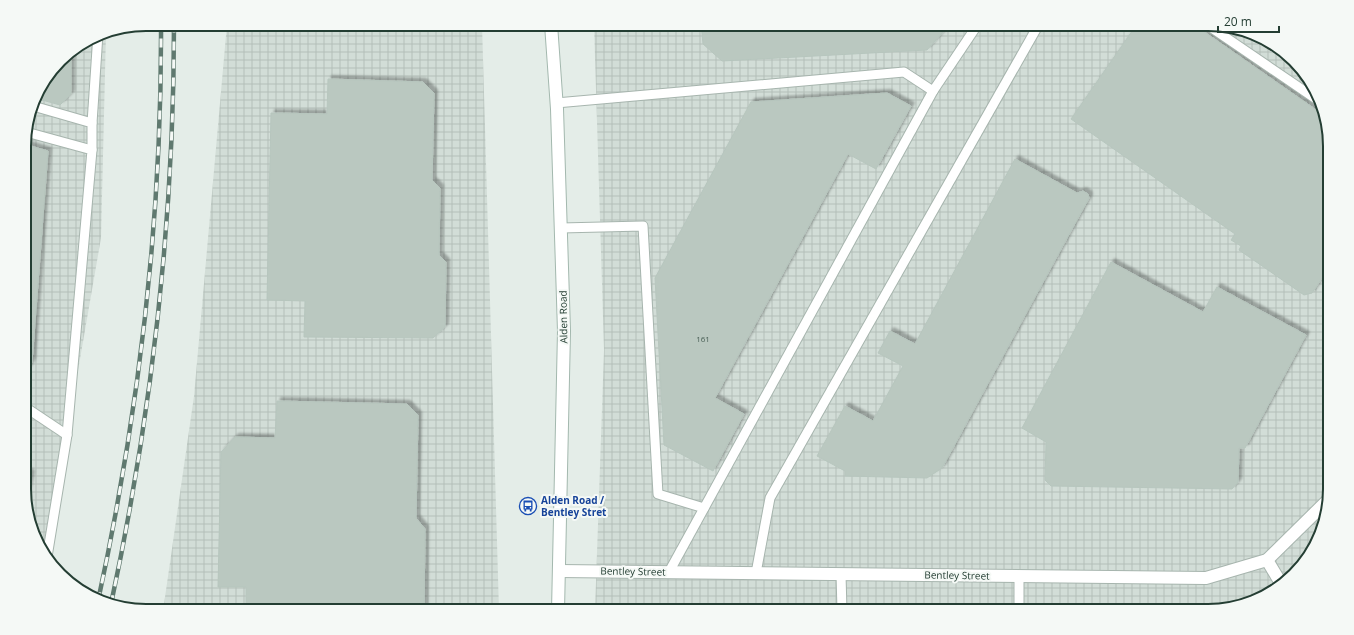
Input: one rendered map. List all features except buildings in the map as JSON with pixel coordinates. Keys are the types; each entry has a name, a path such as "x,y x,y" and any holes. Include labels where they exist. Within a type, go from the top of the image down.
{"street":[{"name":"Alden Road","path":"551,31 556,103 564,331 558,604"},
{"name":"Bentley Street","path":"559,571 1206,578 1267,560 1322,506"},
{"path":"1267,560 1279,579"}],"lane":[{"path":"669,572 933,91 973,31"},
{"path":"756,573 770,498 1035,31"},
{"path":"1217,32 1311,96"},
{"path":"48,550 67,435 92,150 92,123 97,42"},
{"path":"556,103 904,72 933,91"},
{"path":"38,107 92,123"},
{"path":"32,134 92,150"},
{"path":"561,228 643,226 658,494 704,508"},
{"path":"31,411 67,435"},
{"path":"841,574 842,604"},
{"path":"1019,576 1019,604"}],"shaded area":[{"path":"226,31 482,31 499,604 164,604 194,396"},
{"path":"594,31 1223,32 1252,40 1266,46 1278,55 1299,76 1308,88 1319,116 1323,146 1323,497 1321,512 1308,547 1299,559 1278,580 1266,589 1245,598 1216,604 595,604 604,350"},
{"path":"106,38 101,238 47,549 35,519 31,489 31,138 35,116 40,102 46,88 55,76 70,59 82,50"}],"railway":[{"path":"99,594 113,530 125,458 145,314 157,169 161,31"},
{"path":"112,599 138,460 158,316 170,170 174,31"}],"place":[{"name":"Alden Road / Bentley Stret","path":"528,506"}]}
